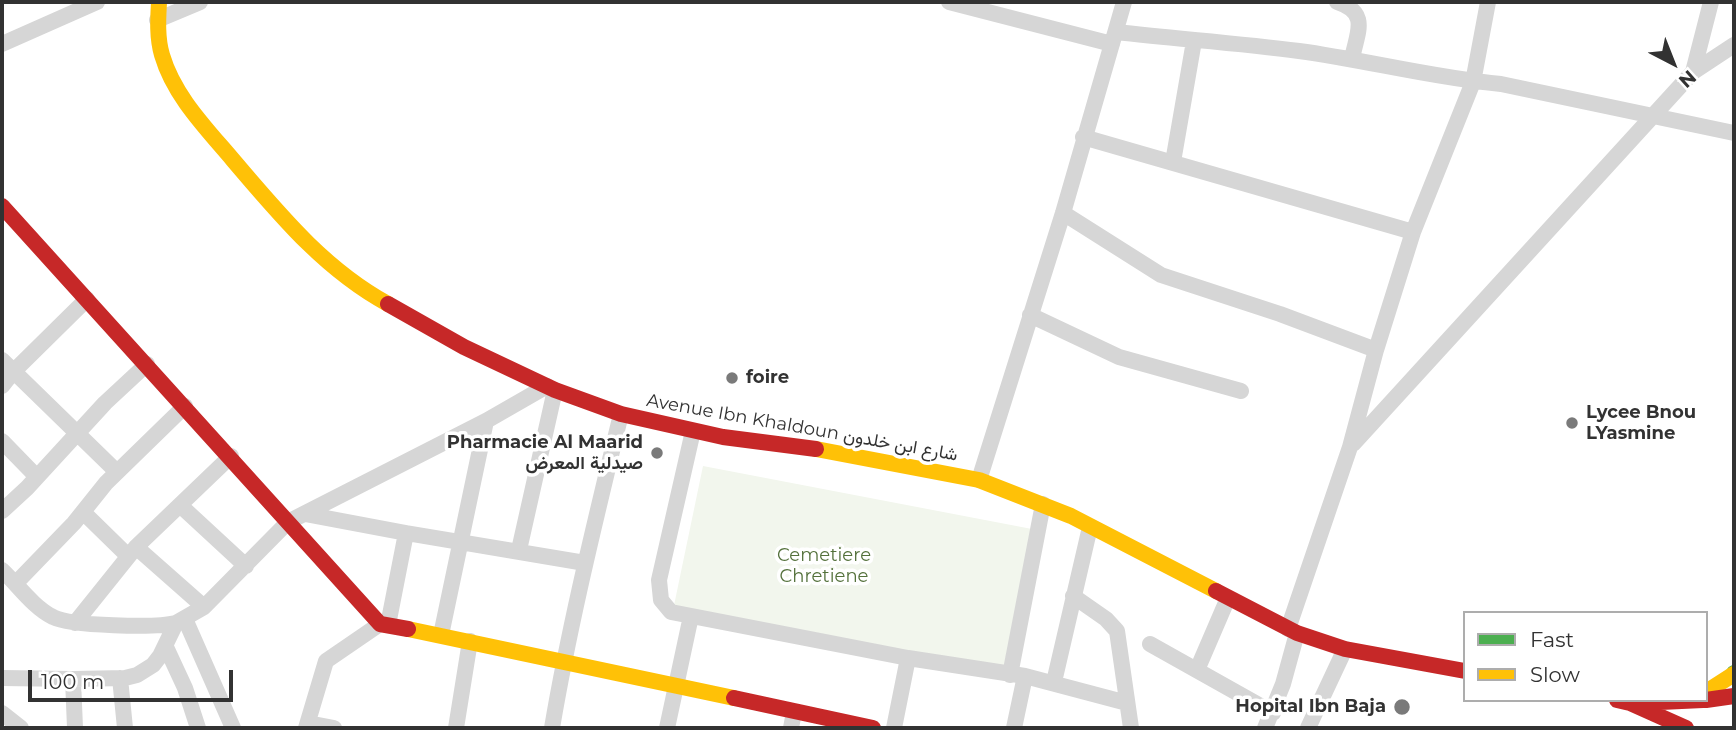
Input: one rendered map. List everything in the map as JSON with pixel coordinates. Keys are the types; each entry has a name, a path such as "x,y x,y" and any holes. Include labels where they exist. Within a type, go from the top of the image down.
{"street":[{"path":"2,44 97,2"},
{"name":"Avenue Ibn Khaldoun شارع ابن خلدون","path":"159,2 156,20 162,55 172,80 196,117 292,229 328,264 364,292 464,347 551,388 621,414 693,431 802,446 979,480 1043,504 1202,582 1293,631 1345,649 1463,671"},
{"path":"156,20 200,2"},
{"path":"949,2 1014,10 1114,38 1194,41 1297,51 1474,82 1501,84 1734,133"},
{"path":"979,480 1063,213 1083,137 1125,2"},
{"path":"1337,2 1353,9 1358,17 1352,60"},
{"path":"1265,728 1273,713 1293,631 1413,232 1474,82 1488,2"},
{"path":"1693,72 1711,2"},
{"path":"1173,162 1194,41"},
{"path":"1350,447 1693,72 1734,45"},
{"path":"1083,137 1413,232"},
{"path":"2,206 384,625 675,685 792,720 873,728"},
{"path":"1063,213 1161,275 1280,314 1376,350"},
{"path":"2,386 7,366 87,299"},
{"path":"1030,315 1119,357 1241,391"},
{"path":"2,511 76,432 147,364"},
{"path":"7,366 117,472"},
{"path":"2,570 51,617 65,622 153,626 181,621 204,607 288,522 551,388"},
{"path":"519,550 551,388"},
{"path":"16,583 117,472 185,406"},
{"path":"552,728 563,662 621,414"},
{"path":"441,635 486,421"},
{"path":"693,431 659,579 661,600 671,612 908,658 1054,682 1127,703"},
{"path":"2,441 36,476"},
{"path":"75,622 132,551 231,456"},
{"path":"1014,728 1017,676 1043,504"},
{"path":"180,506 246,566"},
{"path":"83,512 204,607"},
{"path":"305,514 585,563"},
{"path":"1054,682 1090,527"},
{"path":"334,728 307,726 326,661 384,625 406,533"},
{"path":"1073,597 1106,619 1118,631 1131,728"},
{"path":"1197,670 1228,598"},
{"path":"667,728 691,616"},
{"path":"2,678 120,678 136,675 153,665 181,621"},
{"path":"181,621 233,728"},
{"path":"456,728 470,641"},
{"path":"1150,644 1273,713"},
{"path":"166,647 185,688 198,728"},
{"path":"1308,728 1345,649"},
{"path":"894,728 908,658"},
{"path":"1708,694 1734,674"},
{"path":"120,678 125,728"},
{"path":"73,679 75,728"},
{"path":"1708,698 1734,696"},
{"path":"1623,702 1686,728"},
{"path":"2,713 21,728"}],"green space":[{"name":"Cemetiere Chretiene","path":"703,466 1032,529 1005,678 672,615"}],"traffic: slow":[{"path":"159,2 158,22 162,55 174,84 192,111 304,240 343,274 388,304"},
{"path":"816,449 979,480 1071,516 1216,591"},
{"path":"408,629 734,698"},
{"path":"1708,691 1734,674"}],"traffic: jam":[{"path":"2,206 380,624 408,629"},
{"path":"388,304 464,347 555,390 621,414 723,437 816,449"},
{"path":"1216,591 1297,633 1345,649 1463,671"},
{"path":"1708,700 1734,696"},
{"path":"734,698 873,728"},
{"path":"1626,702 1686,728"},
{"path":"1639,703 1660,702"}],"place":[{"name":"foire","path":"732,378"},
{"name":"Lycee Bnou LYasmine","path":"1572,423"},
{"name":"Pharmacie Al Maarid صيدلية المعرض","path":"657,453"},
{"name":"Hopital Ibn Baja","path":"1402,707"}]}
